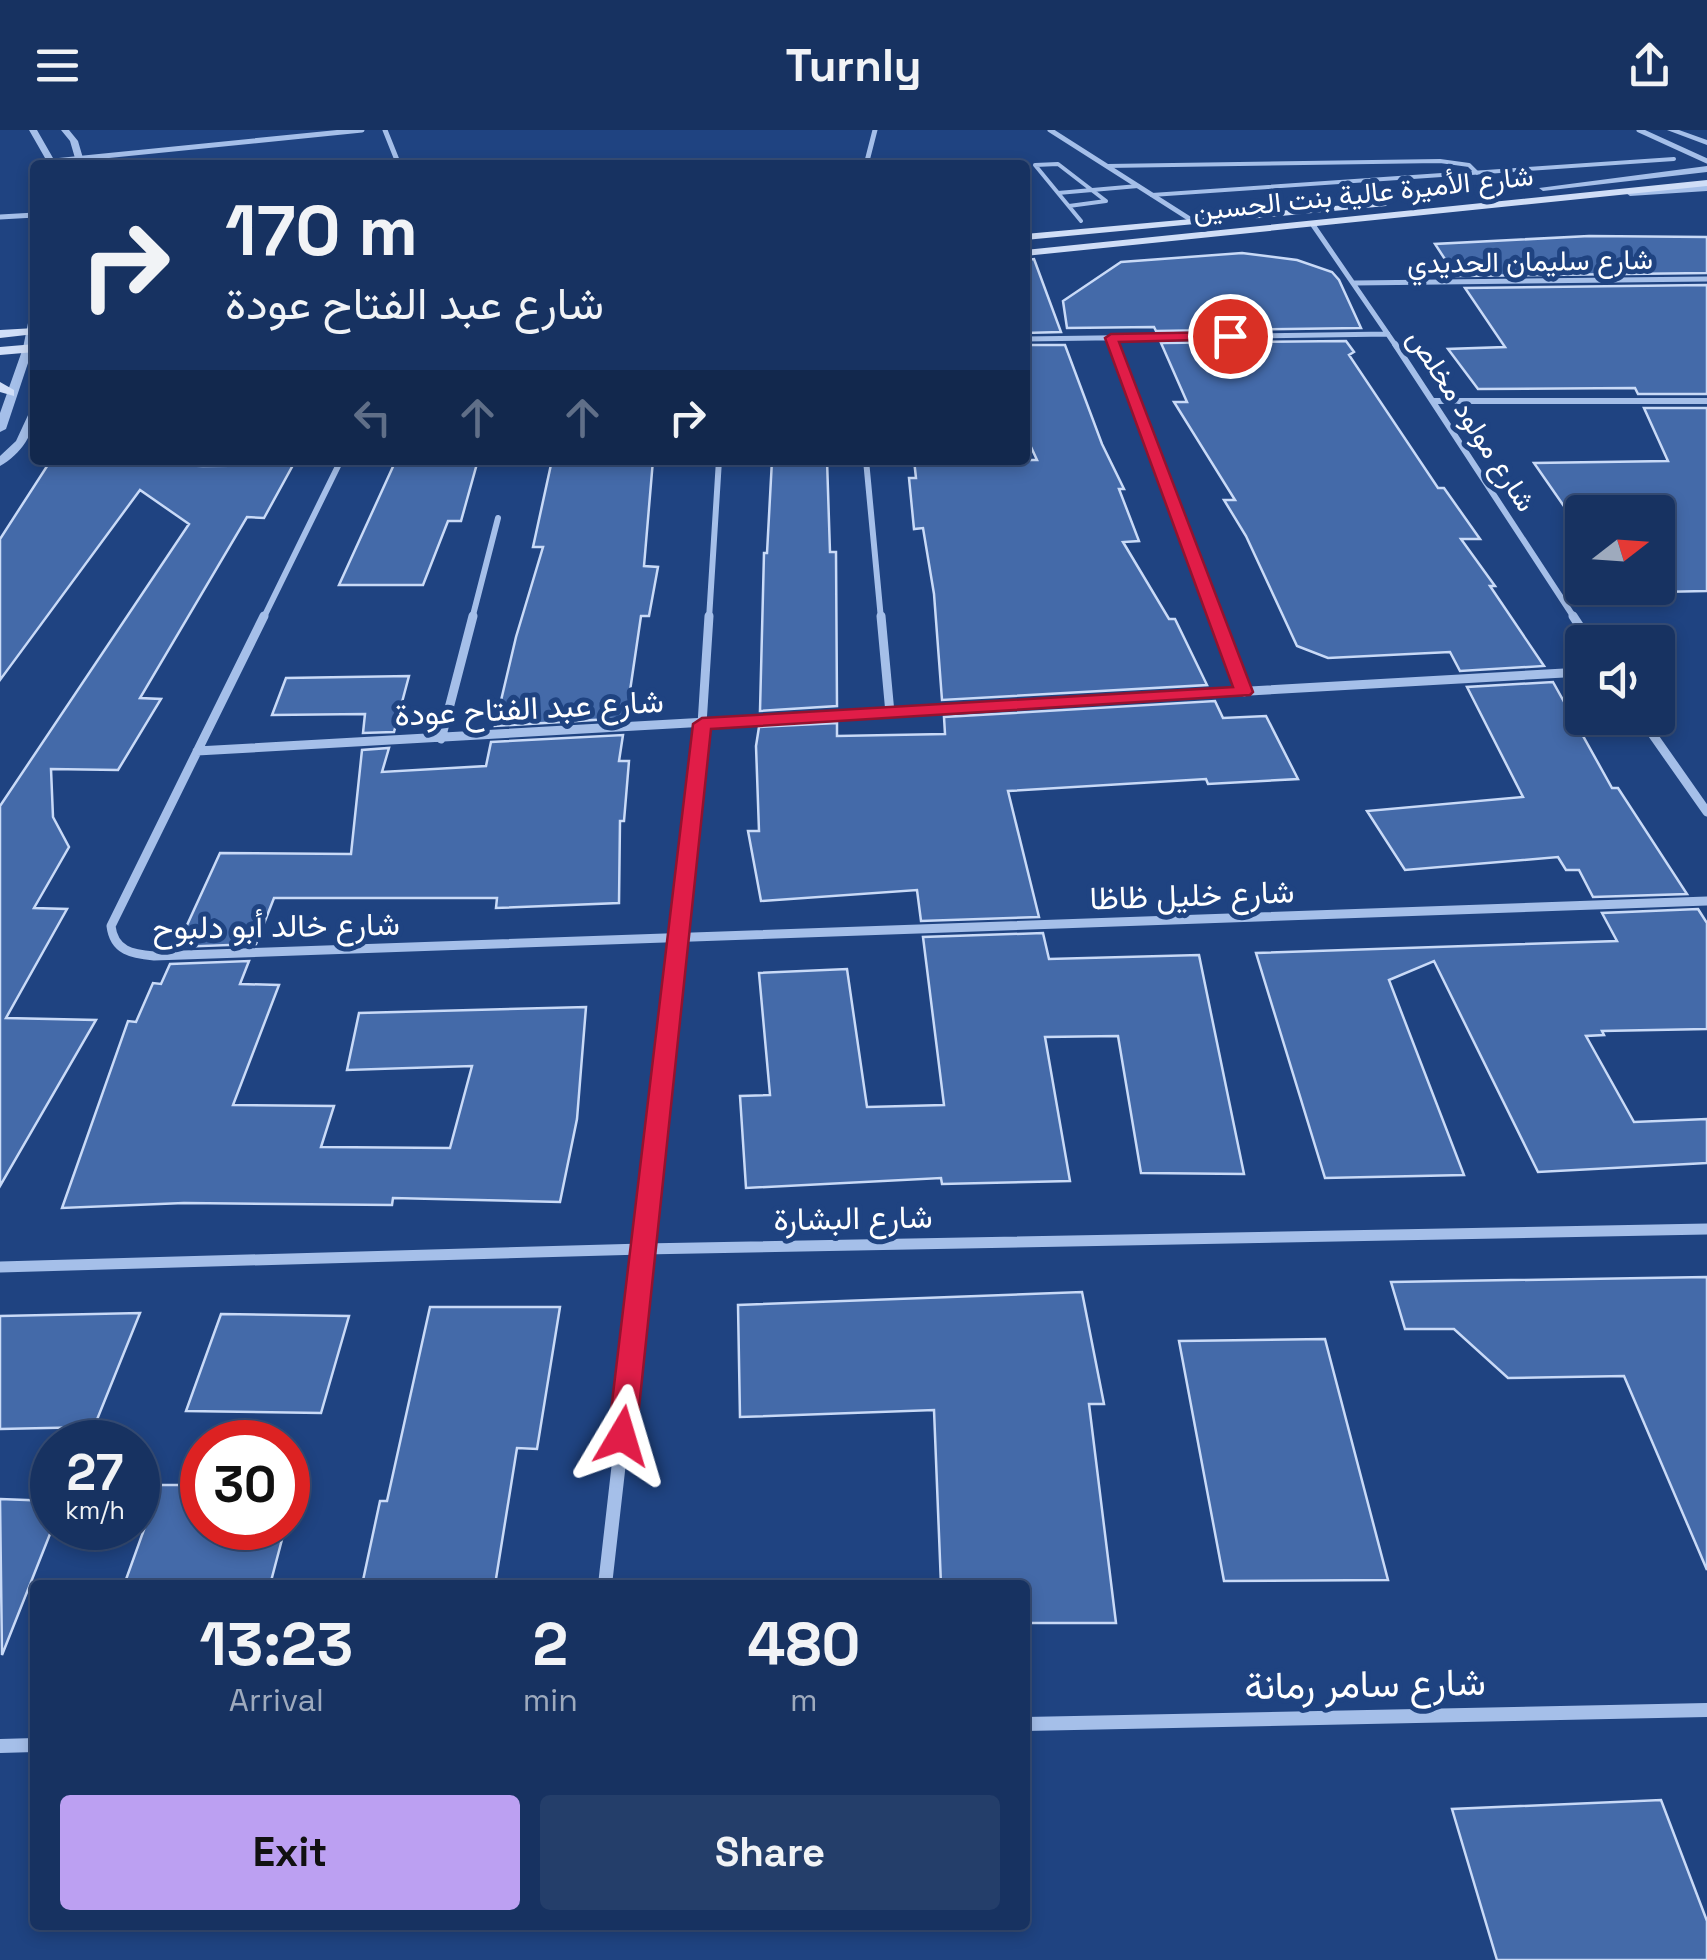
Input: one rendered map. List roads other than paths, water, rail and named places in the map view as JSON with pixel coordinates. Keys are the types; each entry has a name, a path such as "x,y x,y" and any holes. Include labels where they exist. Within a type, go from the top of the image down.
{"main road":[{"name":"شارع الأميرة عالية بنت الحسين","path":"1030,236 1707,171"},
{"name":"شارع الأميرة عالية بنت الحسين","path":"1030,253 1707,186"},
{"path":"0,334 30,331"},
{"path":"0,351 30,348"}],"street":[{"path":"34,130 51,160"},
{"path":"65,130 80,160"},
{"path":"99,160 362,130"},
{"path":"385,130 398,160"},
{"path":"867,160 875,130"},
{"path":"1050,130 1193,222"},
{"path":"1639,130 1707,161"},
{"path":"1671,130 1707,144"},
{"path":"0,217 30,216"},
{"name":"شارع مولود مخلص","path":"1312,225 1434,402 1579,625"},
{"name":"شارع سليمان الحديدي","path":"1354,283 1707,279"},
{"path":"1030,339 1388,334"},
{"path":"1111,338 1244,692"},
{"path":"0,430 5,389 30,351"},
{"path":"1434,402 1707,400"},
{"path":"2,457 21,442 30,423"},
{"name":"شارع خالد أبو دلبوح","path":"340,465 112,926 114,942 120,949 154,956 679,938"},
{"path":"606,1580 702,724 719,465"},
{"path":"866,465 890,713"},
{"path":"442,739 498,518"},
{"name":"شارع عبد الفتاح عودة","path":"197,750 1565,673"},
{"path":"1653,735 1707,812"},
{"name":"شارع خليل ظاظا","path":"679,938 1707,901"},
{"name":"شارع البشارة","path":"0,1268 643,1249 1707,1229"},
{"name":"شارع سامر رمانة","path":"1030,1724 1707,1710"},
{"path":"0,1746 30,1745"}],"lane":[{"path":"1152,195 1674,159"},
{"path":"1107,166 1440,161 1463,164 1477,172"},
{"path":"1069,206 1106,201 1058,164 1036,164 1058,193 1081,221"},
{"path":"1058,193 1138,186"}]}
